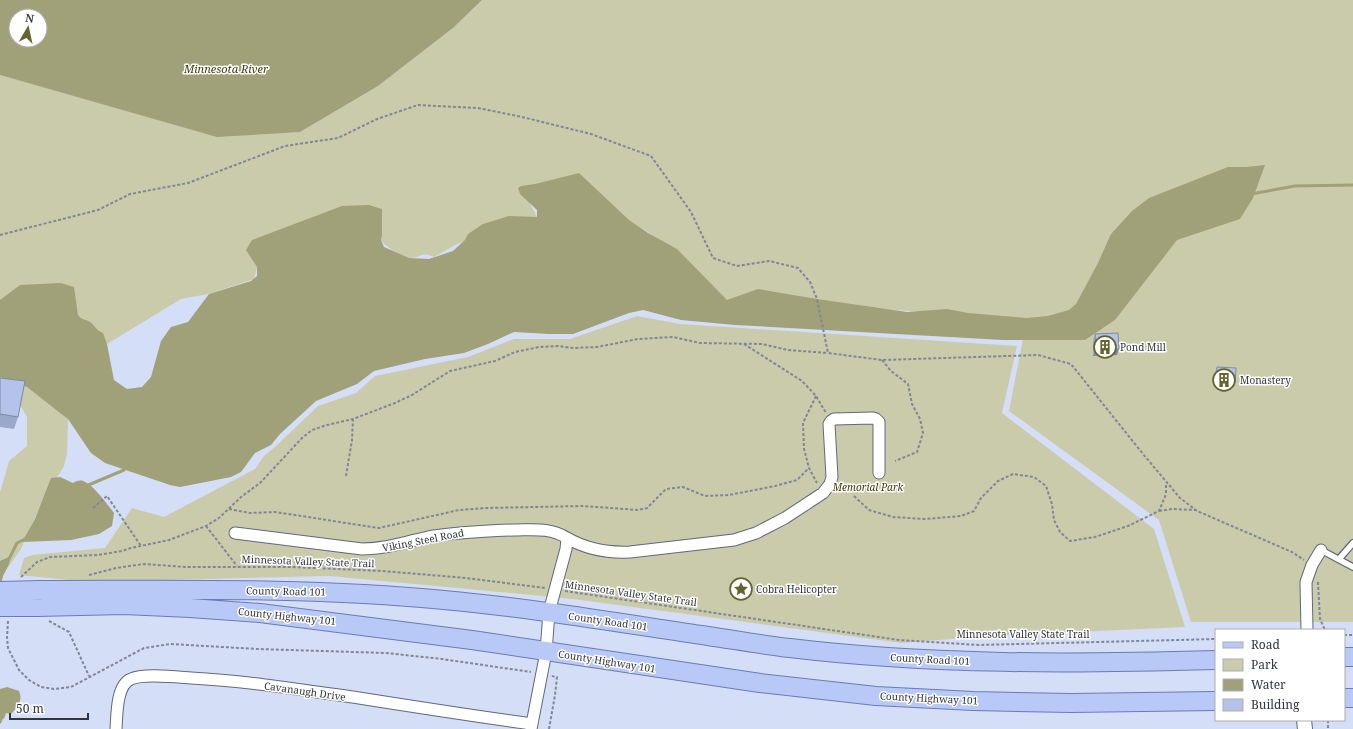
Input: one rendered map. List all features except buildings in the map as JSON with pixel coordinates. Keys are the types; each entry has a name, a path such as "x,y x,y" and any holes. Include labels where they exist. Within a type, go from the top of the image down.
{"main road":[{"name":"County Road 101","path":"0,590 39,598 261,590 344,593 442,600 549,612 788,648 881,657 1054,663 1215,660"},
{"name":"County Highway 101","path":"5,611 39,598 124,606 225,610 347,623 472,640 723,679 876,696 973,701 1071,703 1215,701"}],"street":[{"path":"823,493 830,484 832,477 829,424 830,421 834,419 873,418 879,422 879,473"},
{"name":"Viking Steel Road","path":"235,533 362,549 377,549 461,532 542,529 560,534 582,546 592,549 630,552 734,540 756,533 778,523 823,493"},
{"path":"532,727 546,652 549,612 566,549 567,538"},
{"path":"1307,629 1306,582 1312,565 1321,550"},
{"name":"Cavanaugh Drive","path":"116,729 117,706 124,685 130,679 141,677 223,680 312,691 532,727"}],"lane":[{"path":"1339,559 1353,543"},
{"path":"1321,550 1353,567"}],"path":[{"path":"0,235 98,210 130,194 188,182 285,146 338,138 378,119 418,105 478,108 591,134 651,156 691,212 712,258 737,266 769,261 798,268 810,282 817,299 828,353"},
{"path":"19,582 21,577 32,566 37,562 50,557 98,555 122,551 170,540 206,526 260,483 302,438 312,430 353,418 395,403 412,395 450,371 477,366 495,361 515,352 539,347 597,347 638,339 673,337 700,343 762,344 788,350 828,353 882,360 1038,355 1071,364 1180,498 1196,510 1292,552 1312,565 1317,577 1320,619 1325,629"},
{"path":"743,343 802,381 816,396 830,421"},
{"path":"882,360 891,371 908,384 912,404 920,419 923,433 917,452 895,461"},
{"path":"816,396 803,423 804,449 809,468 823,493"},
{"path":"346,476 352,440 353,418"},
{"path":"229,509 250,513 275,512 380,528 459,510 486,508 583,506 638,510 646,508 666,490 683,487 705,496 729,495 797,480 809,468"},
{"path":"854,496 869,510 893,517 925,519 961,516 974,511 981,498 998,481 1013,474 1034,478 1046,486 1052,504 1054,520 1060,532 1070,541 1095,538 1128,526 1159,511 1172,509 1196,510"},
{"path":"1159,511 1166,494 1166,482"},
{"path":"94,508 107,496 141,546"},
{"path":"206,526 238,566"},
{"name":"Minnesota Valley State Trail","path":"83,576 116,568 144,564 186,567 238,566 383,571 466,578 899,640 979,645 1215,639"},
{"path":"5,611 8,648 19,670 41,687 54,689 71,687 144,648 180,644 258,649 399,654 489,665 557,677 549,729"},
{"path":"48,620 69,632 89,677"}],"green space":[{"path":"482,0 1353,0 1353,622 1191,622 1159,520 1009,411 1027,318 727,300 648,232 641,228 526,196 537,217 457,244 434,257 423,255 410,258 402,256 380,240 251,257 257,267 254,279 208,294 181,299 107,344 0,332 0,75 212,135 300,132 378,86 453,28"},
{"name":"Memorial Park","path":"637,316 680,324 1017,346 1002,413 1154,529 1185,627 988,636 902,643 573,599 329,576 88,582 19,575 24,558 32,555 105,548 132,508 164,517 255,469 264,456 318,406 356,393 375,376 468,357 514,339 570,339"},
{"path":"0,377 27,387 68,419 67,454 64,466 44,498 21,549 5,572 0,571 0,493 9,461 27,446 27,417 17,400 0,386"}],"water":[{"name":"Minnesota River","path":"0,0 482,0 453,28 378,86 300,132 217,137 0,75"},
{"path":"1265,165 1253,198 1240,219 1177,240 1115,320 1085,340 1003,340 735,325 681,320 643,310 629,313 573,334 514,332 464,353 425,359 374,371 357,384 316,401 280,434 271,445 255,453 241,472 231,477 180,487 105,463 91,453 68,419 27,387 0,377 0,300 20,285 61,283 74,287 79,317 90,322 98,331 103,333 107,344 114,380 127,389 142,387 151,377 161,341 171,327 188,322 209,294 251,281 257,276 257,267 246,250 252,240 342,206 369,205 382,209 381,240 384,247 409,258 429,259 453,251 465,240 468,234 483,224 509,216 537,217 537,210 520,194 518,188 521,186 579,173 629,220 648,233 677,249 727,300 758,289 907,312 947,309 968,313 1027,318 1048,316 1069,310 1076,304 1098,263 1111,234 1132,211 1149,198 1228,167"},
{"path":"60,477 73,483 83,481 89,484 101,496 114,513 112,526 99,534 71,540 22,542 35,519 51,478"},
{"path":"11,556 3,576 0,589 0,561"},
{"path":"7,687 19,691 20,700 16,709 11,714 6,713 4,719 0,717 0,689"}],"waterway":[{"path":"1251,194 1295,186 1353,185"},
{"path":"86,486 124,470 126,467"},
{"path":"9,559 17,543 25,539"},
{"path":"0,722 3,714"}],"place":[{"name":"Pond Mill","path":"1105,347"},
{"name":"Monastery","path":"1224,380"},
{"name":"Cobra Helicopter","path":"741,589"}]}
